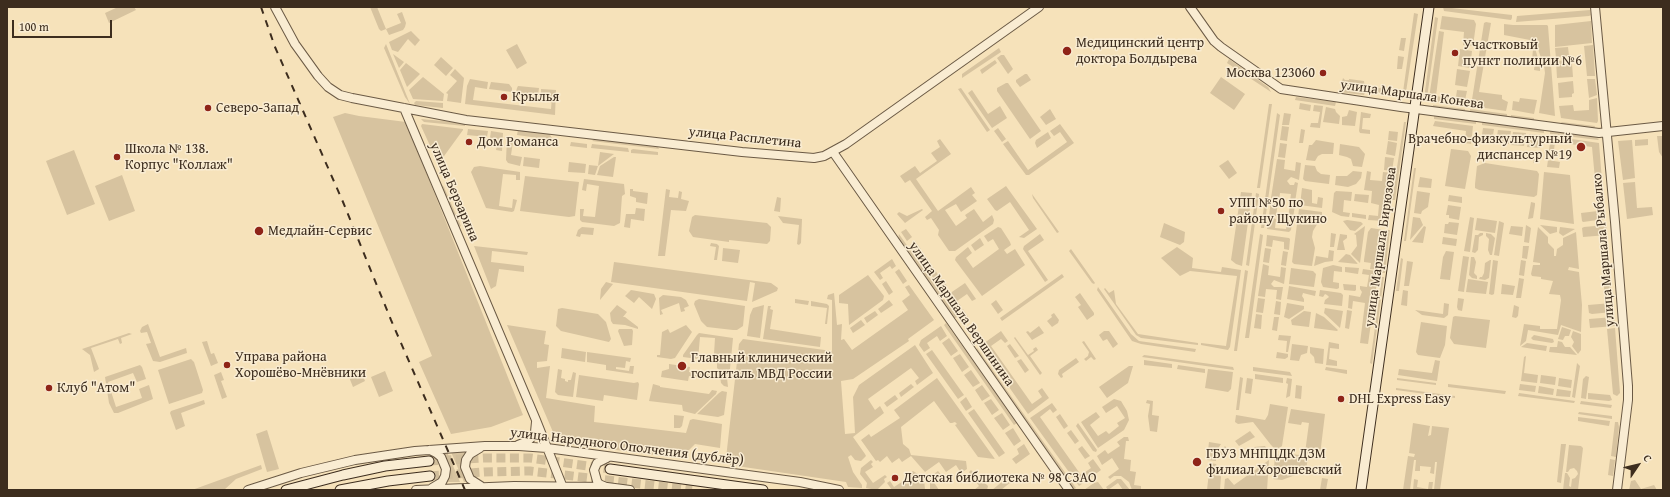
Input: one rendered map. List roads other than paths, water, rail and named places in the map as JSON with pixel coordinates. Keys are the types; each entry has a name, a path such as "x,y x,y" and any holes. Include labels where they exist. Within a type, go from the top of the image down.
{"main road":[{"name":"улица Маршала Бирюзова","path":"1361,490 1429,7"},
{"path":"286,490 385,466 429,461"},
{"path":"610,469 763,490"},
{"path":"340,490 388,481 430,476"}],"street":[{"path":"275,7 295,44 309,65 328,87 340,95 404,108"},
{"name":"улица Расплетина","path":"404,108 466,120 742,152 814,158 824,156 846,144 1039,7"},
{"name":"улица Маршала Конева","path":"1190,7 1214,41 1281,89 1415,109 1599,133 1663,126"},
{"name":"улица Маршала Рыбалко","path":"1595,7 1628,386 1628,400 1617,490"},
{"name":"улица Берзарина","path":"404,108 564,488"},
{"name":"улица Маршала Вершинина","path":"833,152 1069,490"},
{"path":"516,446 528,441 532,437 535,432 536,420"},
{"path":"485,446 470,454 466,460 465,467 466,474 475,484 486,487"},
{"name":"улица Народного Ополчения (дублёр)","path":"248,490 301,473 340,463 383,455 426,450 485,446 548,448 786,480 839,490"},
{"path":"426,450 439,455 444,460 446,466 444,479 432,489"},
{"path":"607,487 599,484 594,470 600,460 609,457"},
{"path":"416,490 486,487 586,489 607,487 630,490"}],"tunnel":[{"path":"429,461 484,458 530,458 610,469"},
{"path":"430,476 484,472 530,471 692,490"}],"railway":[{"path":"261,7 275,47 343,202 391,320 465,490"}],"place":[{"name":"Медицинский центр доктора Болдырева","path":"1067,51"},
{"name":"Участковый пункт полиции №6","path":"1455,53"},
{"name":"Москва 123060","path":"1323,73"},
{"name":"Крылья","path":"504,97"},
{"name":"Северо-Запад","path":"208,108"},
{"name":"Дом Романса","path":"469,142"},
{"name":"Врачебно-физкультурный диспансер №19","path":"1581,147"},
{"name":"Школа № 138. Корпус \"Коллаж\"","path":"117,157"},
{"name":"УПП №50 по району Щукино","path":"1221,211"},
{"name":"Медлайн-Сервис","path":"259,231"},
{"name":"Управа района Хорошёво-Мнёвники","path":"227,365"},
{"name":"Главный клинический госпиталь МВД России","path":"682,366"},
{"name":"Клуб \"Атом\"","path":"49,388"},
{"name":"DHL Express Easy","path":"1341,399"},
{"name":"ГБУЗ МНПЦДК ДЗМ филиал Хорошевский","path":"1197,462"},
{"name":"Детская библиотека № 98 СЗАО","path":"895,478"}]}
